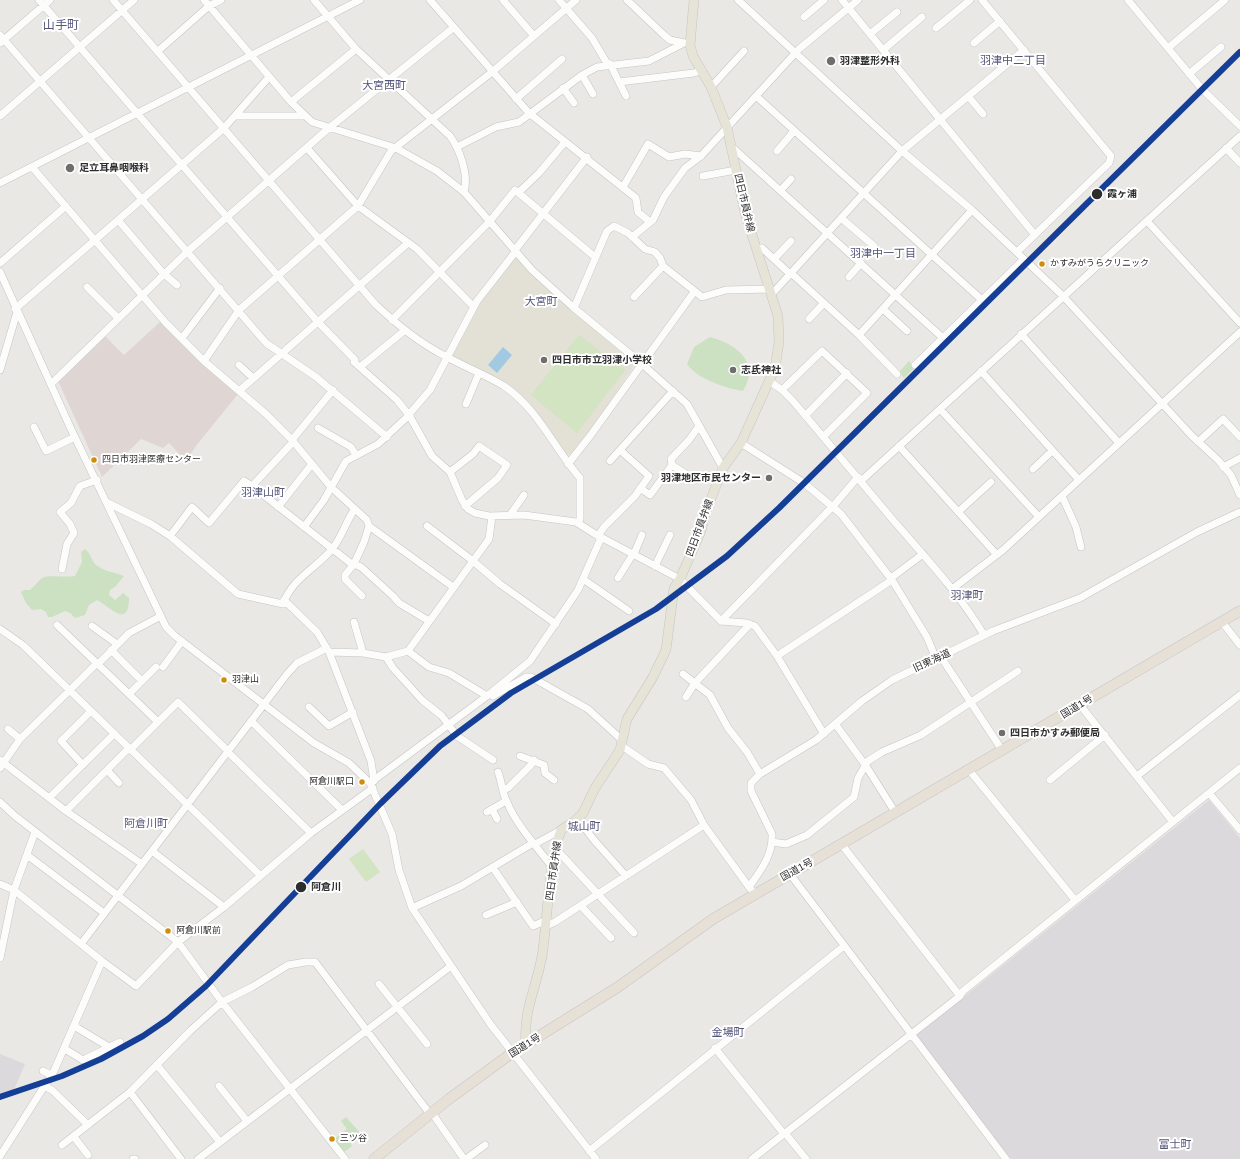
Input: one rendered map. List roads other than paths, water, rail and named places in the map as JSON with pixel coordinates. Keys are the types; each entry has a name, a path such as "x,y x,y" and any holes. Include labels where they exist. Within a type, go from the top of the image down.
{"highway":[{"name":"国道1号","path":"374,1159 512,1053 618,987 752,890 790,874 842,845 895,812 1240,612"}],"main road":[{"name":"四日市員弁線","path":"526,1045 526,1019 541,958 547,923 553,868 561,830 578,819 584,813 595,788 615,760 622,743 627,719 641,698 665,654 668,626 673,607 673,592 701,531 705,514 724,468 741,443 777,360 779,337 778,316 744,213 727,127 711,87 687,44 694,0"}],"street":[{"path":"50,0 41,3 1,39 90,138 266,342 333,390 387,437"},
{"path":"113,0 372,301 404,331 446,357 504,386 529,410 555,442 568,464 580,478 580,518 578,523"},
{"path":"0,116 134,0"},
{"path":"204,0 304,116 317,125 396,148 437,171 464,192 532,270 574,308 674,391 687,404 724,468"},
{"path":"158,51 209,6 220,0"},
{"path":"314,0 356,49 450,136 457,147 466,180 464,192"},
{"path":"0,183 360,0"},
{"path":"430,0 529,113 565,142 587,157 636,198 638,212 650,222"},
{"path":"503,0 534,36"},
{"path":"559,0 592,38 609,64 626,96"},
{"path":"204,361 239,310 358,206 391,151 492,72 576,0"},
{"path":"627,0 670,40 687,44"},
{"path":"738,0 902,151 972,210 1063,296 1198,442 1224,467 1231,476 1240,495"},
{"path":"804,17 824,0"},
{"path":"842,0 1036,235"},
{"path":"632,237 650,222 685,168 701,156 796,52 858,0"},
{"path":"936,28 970,0"},
{"path":"982,0 1109,153 1111,159 1036,235 1017,252"},
{"path":"1128,0 1189,74 1240,126"},
{"path":"1168,48 1225,0"},
{"path":"41,3 318,322 360,367 397,400 409,415 432,456 450,472 465,506 475,513 492,516 510,515 578,523 600,537 680,579 721,620 755,626 777,656 824,734"},
{"path":"870,34 897,12"},
{"path":"883,50 922,17"},
{"path":"974,43 1000,21"},
{"path":"50,384 188,251 329,128 453,28"},
{"path":"457,147 496,127 519,122 564,88 597,67 609,64 649,61 687,44"},
{"path":"1189,74 1222,47"},
{"path":"291,102 356,49"},
{"path":"574,308 595,257 611,226 617,226 645,249 655,252 660,258 663,266 702,297 726,290 770,292 791,273 902,151 1024,50"},
{"path":"711,87 744,51"},
{"path":"516,99 562,58"},
{"path":"619,82 694,73 702,70"},
{"path":"582,76 593,94"},
{"path":"0,370 16,310 224,128 269,77"},
{"path":"564,88 574,103"},
{"path":"756,96 982,300"},
{"path":"968,96 983,114"},
{"path":"235,116 304,116"},
{"path":"777,151 794,131"},
{"path":"721,620 860,479 940,409 1240,136"},
{"path":"518,192 539,173 565,142"},
{"path":"623,187 648,144 669,157 686,154 701,156"},
{"path":"732,147 943,338"},
{"path":"307,148 358,206 408,243 441,272 473,306"},
{"path":"1226,148 1240,163"},
{"path":"304,527 324,500 346,461 378,444 387,437 409,415 430,390 473,306 587,157"},
{"path":"32,167 143,294 162,318 204,361 266,414 293,441 331,487 354,510 367,520 368,526 364,542 354,564 345,575 345,579 362,596"},
{"path":"703,176 736,170"},
{"path":"781,190 791,180"},
{"path":"392,320 490,221 515,190 595,257"},
{"path":"0,263 66,206"},
{"path":"859,335 896,296 972,210"},
{"path":"841,218 874,246"},
{"path":"118,220 164,273 177,285"},
{"path":"1147,221 1240,323"},
{"path":"774,259 791,241"},
{"path":"239,391 408,243"},
{"path":"762,248 859,335 897,374"},
{"path":"914,365 1024,259"},
{"path":"849,277 861,263"},
{"path":"634,297 663,266"},
{"path":"0,272 50,384 166,626 182,641 314,743 355,767 372,784"},
{"path":"87,286 118,318"},
{"path":"182,338 220,288"},
{"path":"568,464 590,436 641,363 694,292"},
{"path":"809,319 824,303"},
{"path":"883,310 907,331"},
{"path":"360,367 404,331"},
{"path":"952,589 997,555 1240,332"},
{"path":"1021,334 1119,443"},
{"path":"782,390 822,352 847,373 867,393 824,436"},
{"path":"239,365 253,378"},
{"path":"981,371 1079,480"},
{"path":"466,404 479,373"},
{"path":"806,416 847,373"},
{"path":"769,381 782,390 824,436 952,589 973,617 984,635"},
{"path":"252,486 293,441 333,390"},
{"path":"610,461 621,451 674,391"},
{"path":"940,409 1039,517"},
{"path":"1198,442 1224,419 1240,437"},
{"path":"640,488 650,496 672,465 671,459 700,426"},
{"path":"34,427 46,451 75,437"},
{"path":"318,428 351,447 356,455"},
{"path":"741,443 804,483 833,506 856,531 891,579 939,658 971,702 1002,750"},
{"path":"450,472 473,454 479,446 507,465 498,478 465,506"},
{"path":"898,446 997,555"},
{"path":"0,884 14,890 102,961 136,986 178,942 224,906 311,832 342,810 372,784 530,661 578,590 600,537 649,476 621,451"},
{"path":"1033,469 1052,451"},
{"path":"1224,467 1240,458"},
{"path":"278,507 312,464"},
{"path":"672,465 695,480"},
{"path":"62,569 66,544 74,533 70,524 60,512 72,502 80,486 97,480"},
{"path":"170,536 192,507 209,523 244,481 332,549 361,567 394,596 399,603 429,621"},
{"path":"958,512 991,482"},
{"path":"510,515 524,495"},
{"path":"1062,496 1076,527 1081,547"},
{"path":"108,503 151,524 170,536 238,594 283,604 292,586 332,549 354,510"},
{"name":"旧東海道","path":"772,842 772,834 751,791 752,783 760,774 824,734 862,701 892,680 984,635 1080,598 1197,532 1240,512"},
{"path":"81,944 297,663 328,650 363,653 386,657 408,651 489,539 492,516"},
{"path":"368,526 453,587"},
{"path":"427,526 473,561 500,584 556,624"},
{"path":"618,578 633,554 642,535"},
{"path":"655,566 670,535"},
{"path":"777,656 891,579 923,554"},
{"path":"583,579 629,611"},
{"path":"284,600 317,632 328,650 371,761 372,784 392,834 399,870 412,908 512,1053 592,1156 715,1048 844,946"},
{"path":"142,864 1,763 20,739 117,644 129,633 161,616"},
{"path":"354,622 363,653"},
{"path":"1222,622 1240,645"},
{"path":"686,697 695,682 750,624"},
{"path":"58,625 158,722"},
{"path":"92,626 117,644"},
{"path":"0,629 23,645 260,875"},
{"path":"129,694 159,667 182,641"},
{"path":"111,650 142,681"},
{"path":"408,651 430,667 456,676 492,696 526,677 531,677 588,709 622,743 648,764 664,768 691,800 704,825 752,890 766,862 772,842 786,844 803,838 854,797 856,784 864,765 882,752 921,735 1018,671"},
{"path":"386,657 393,668 448,724 457,736 494,760"},
{"path":"683,674 710,695 728,728 747,752 760,774"},
{"path":"1137,776 1240,696"},
{"path":"66,811 178,702 311,832"},
{"path":"1080,705 1173,822"},
{"path":"309,707 328,726 353,712"},
{"path":"83,765 61,741 91,711"},
{"path":"251,722 342,810"},
{"path":"836,725 895,812"},
{"path":"8,729 20,739"},
{"path":"49,798 114,734"},
{"path":"1050,780 1105,735"},
{"path":"520,756 544,765 545,773 554,780"},
{"path":"504,789 508,788 531,765 534,760"},
{"path":"752,1159 960,996 963,991 1240,768"},
{"path":"107,770 119,783"},
{"path":"969,770 1075,900"},
{"path":"498,772 504,789 506,801 534,844 553,868"},
{"path":"1209,792 1240,830"},
{"path":"497,818 489,811 506,801"},
{"path":"0,802 35,832 178,942 222,1002 345,1159"},
{"path":"578,819 594,840 626,876"},
{"path":"493,868 533,926 555,922 704,825"},
{"path":"412,908 461,886 561,830"},
{"path":"0,958 14,890 35,832"},
{"path":"842,845 960,996"},
{"path":"556,849 634,933"},
{"path":"152,851 224,906"},
{"path":"27,854 104,913"},
{"path":"790,874 1006,1159"},
{"path":"486,914 517,902"},
{"path":"581,906 611,938"},
{"path":"0,1156 46,1087 65,1049 102,961"},
{"path":"62,1145 130,1092 222,1002 252,987 288,965 315,962 465,1159 485,1145"},
{"path":"198,1159 398,1008 451,966"},
{"path":"379,984 426,1044"},
{"path":"74,1026 109,1047"},
{"path":"65,1049 83,1060 120,1042"},
{"path":"715,1048 806,1159"},
{"path":"156,1065 220,1142"},
{"path":"43,1071 51,1075"},
{"path":"219,1086 247,1121"},
{"path":"46,1087 52,1090 88,1125"},
{"path":"130,1092 181,1159"},
{"path":"74,1137 88,1155"}],"water":[{"path":"503,347 512,355 497,373 488,365"}],"place":[{"name":"羽津整形外科","path":"831,61"},
{"name":"足立耳鼻咽喉科","path":"70,168"},
{"name":"霞ヶ浦","path":"1097,194"},
{"name":"かすみがうらクリニック","path":"1042,264"},
{"name":"四日市市立羽津小学校","path":"544,360"},
{"name":"志氐神社","path":"733,370"},
{"name":"四日市羽津医療センター","path":"94,460"},
{"name":"羽津地区市民センター","path":"769,478"},
{"name":"羽津山","path":"224,680"},
{"name":"四日市かすみ郵便局","path":"1002,733"},
{"name":"阿倉川駅口","path":"362,782"},
{"name":"阿倉川","path":"301,887"},
{"name":"阿倉川駅前","path":"168,931"},
{"name":"三ツ谷","path":"332,1139"}],"district":[{"name":"山手町","path":"61,26"},
{"name":"羽津中二丁目","path":"1013,61"},
{"name":"大宮西町","path":"384,86"},
{"name":"羽津中一丁目","path":"883,254"},
{"name":"大宮町","path":"541,302"},
{"name":"羽津山町","path":"263,493"},
{"name":"羽津町","path":"967,596"},
{"name":"阿倉川町","path":"146,824"},
{"name":"城山町","path":"584,827"},
{"name":"金場町","path":"728,1033"},
{"name":"富士町","path":"1175,1145"}]}
